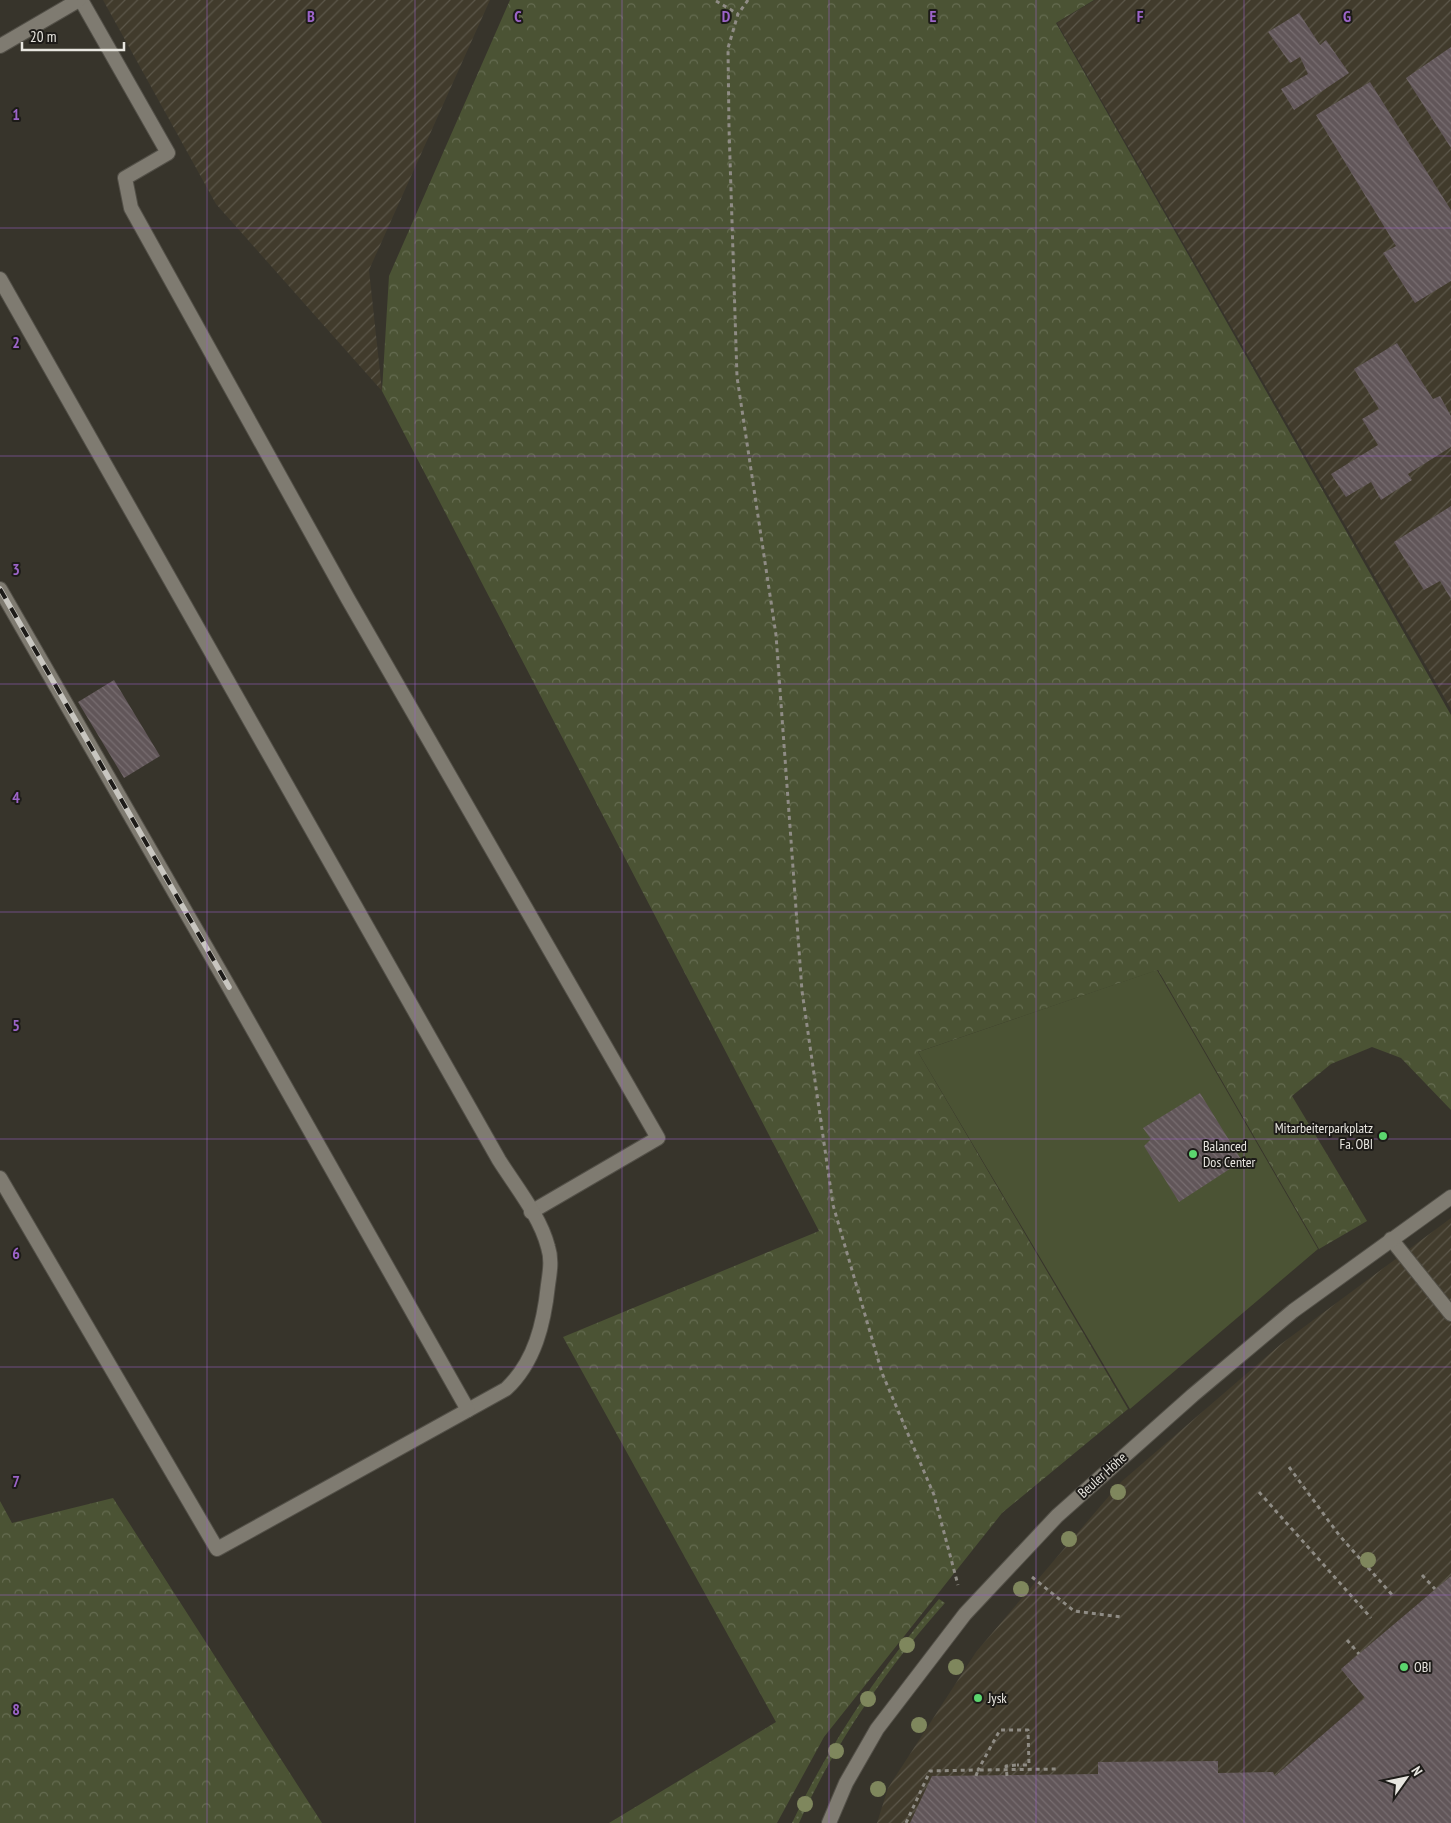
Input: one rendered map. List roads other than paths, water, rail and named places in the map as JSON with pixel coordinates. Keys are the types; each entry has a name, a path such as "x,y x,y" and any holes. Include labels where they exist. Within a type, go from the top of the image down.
{"street":[{"path":"0,46 80,0 168,153 125,178 130,208 348,599 658,1138 531,1212"},
{"path":"0,279 499,1160 531,1212 549,1247 551,1263 546,1305 537,1341 516,1379 506,1389 217,1549 0,1178"},
{"path":"0,589 229,986 468,1410"},
{"name":"Beuler Höhe","path":"829,1823 846,1783 877,1729 965,1614 1043,1530 1099,1476 1293,1311 1451,1197"},
{"path":"1391,1239 1451,1314"}],"railway":[{"path":"0,589 229,987"}],"place":[{"name":"Mitarbeiterparkplatz Fa. OBI","path":"1383,1136"},
{"name":"Balanced Dos Center","path":"1193,1154"},
{"name":"OBI","path":"1404,1667"},
{"name":"Jysk","path":"978,1698"}]}
